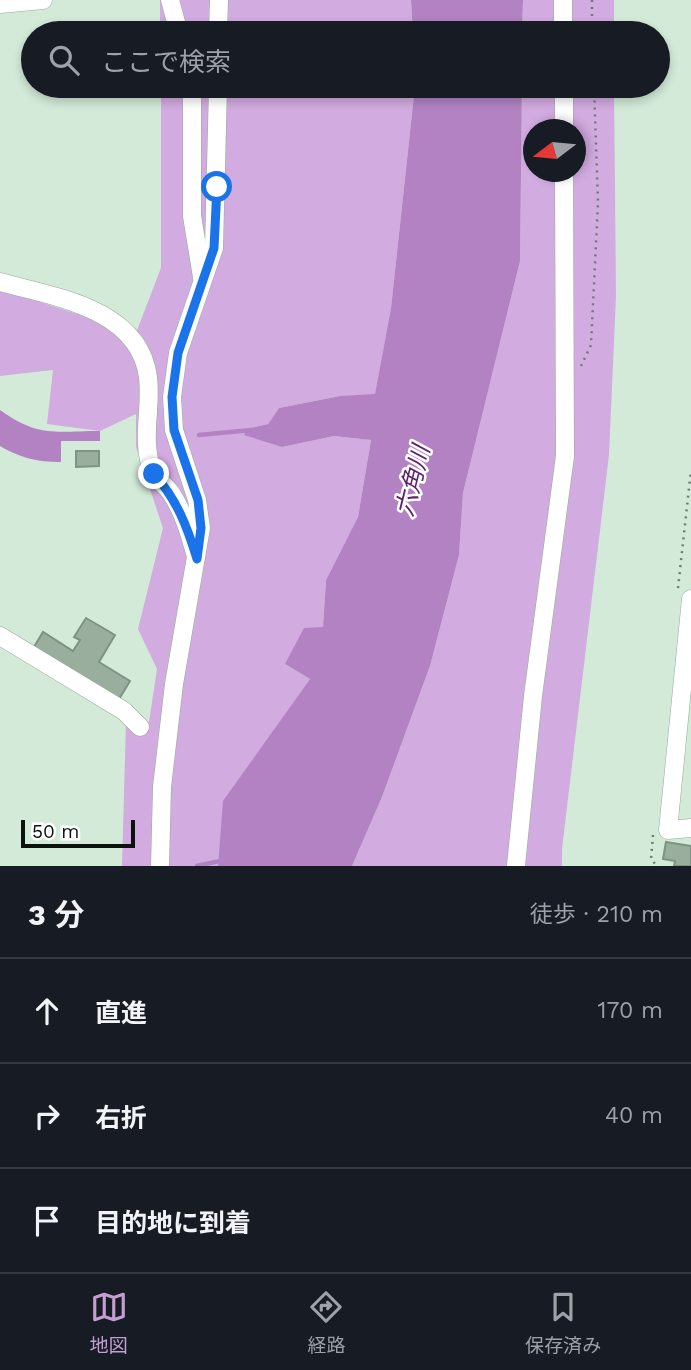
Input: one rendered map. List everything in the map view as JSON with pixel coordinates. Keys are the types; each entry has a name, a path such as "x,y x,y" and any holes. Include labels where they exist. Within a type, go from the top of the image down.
{"street":[{"path":"0,4 43,0"},
{"path":"170,0 176,21"},
{"path":"218,21 219,0"},
{"path":"563,0 563,21"},
{"path":"192,98 192,216 203,284"},
{"path":"160,866 162,787 174,684 201,528 198,500 174,430 172,397 178,353 214,248 218,98"},
{"path":"564,98 564,119"},
{"path":"516,866 533,696 565,456 564,182"},
{"path":"0,282 92,308 137,342 148,377 145,432 154,474 171,494 187,524 197,559"},
{"path":"691,598 668,830 691,828"},
{"path":"0,636 124,711 140,727"}],"path":[{"path":"592,0 592,21"},
{"path":"580,368 590,345 598,203 594,98"}],"shaded area":[{"path":"160,0 411,0 412,21 160,21"},
{"path":"523,0 614,0 614,21 522,21"},
{"path":"161,98 414,98 391,308 375,395 340,396 279,408 268,424 246,429 244,434 282,447 334,436 371,440 358,517 326,580 323,627 285,664 310,679 224,801 218,866 122,866 126,721 149,722 157,669 138,629 163,528 136,447 136,414 100,431 47,424 53,370 0,376 0,289 136,333 161,268"},
{"path":"522,98 614,98 616,296 609,455 562,866 352,866 382,797 430,666 459,555 463,493 520,261"}],"water":[{"path":"411,0 523,0 522,21 412,21"},
{"name":"六角川","path":"414,98 522,98 520,261 463,493 459,555 430,666 382,797 352,866 218,866 223,801 310,679 285,664 304,628 323,627 326,580 358,517 371,440 334,436 282,447 244,435 246,429 268,424 279,408 340,396 375,394 391,308"},
{"path":"0,410 37,429 59,432 100,431 100,441 61,441 61,462 22,456 0,446"}],"building":[{"path":"76,451 99,451 99,466 76,467"},
{"path":"86,618 115,635 99,662 130,681 119,699 34,647 43,632 73,651 80,640 74,637"},
{"path":"666,842 691,846 691,866 674,866 675,861 663,859"}],"waterway":[{"path":"199,435 251,430"},
{"path":"197,866 224,860"}],"route":[{"path":"154,474 171,494 187,524 197,559 201,528 198,500 174,430 172,397 178,353 214,248 217,187"}]}
